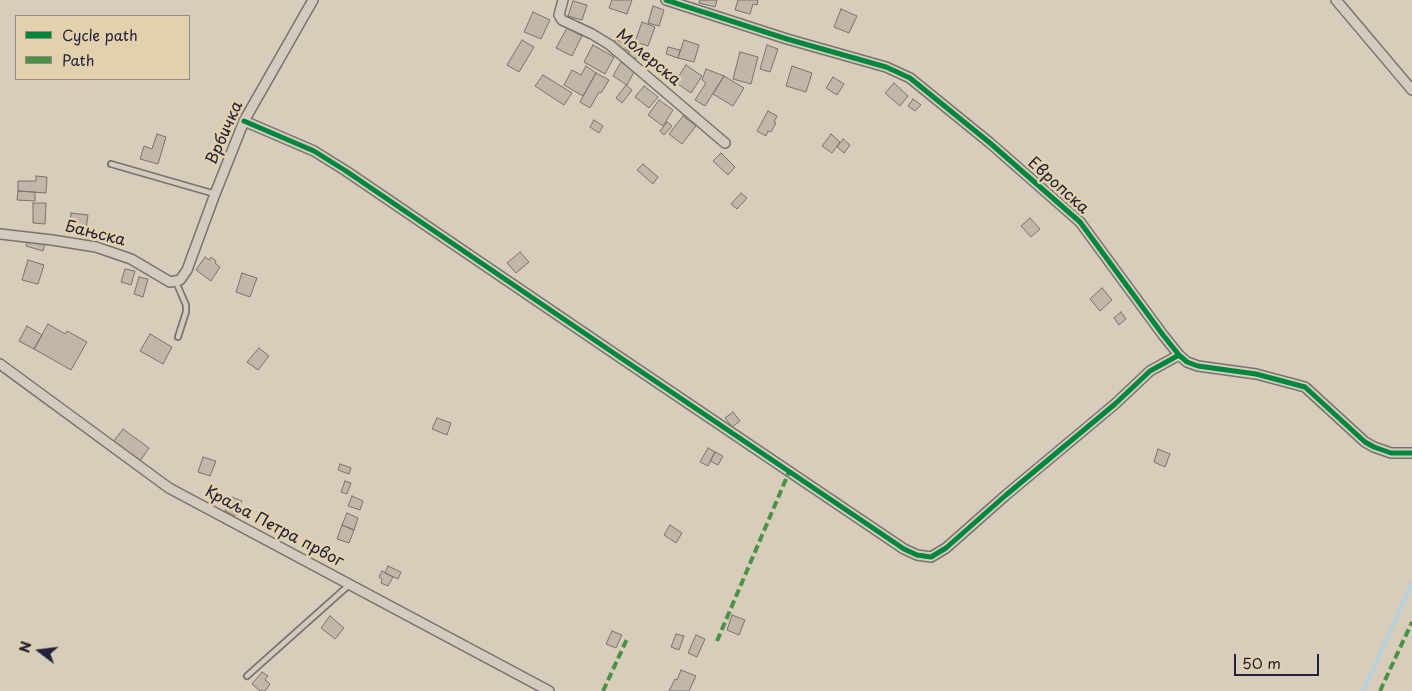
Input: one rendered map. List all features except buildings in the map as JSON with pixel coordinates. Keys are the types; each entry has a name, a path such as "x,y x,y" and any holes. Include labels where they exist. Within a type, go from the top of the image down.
{"street":[{"name":"Врбичка","path":"176,282 186,274 244,121 313,0"},
{"name":"Молерска","path":"563,0 559,14 562,20 605,42 725,142"},
{"name":"Европска","path":"666,0 821,50 886,67 910,78 990,142 1080,222 1179,355 1187,362 1198,366 1256,374 1305,387 1374,448 1390,453 1412,453"},
{"path":"1336,0 1412,90"},
{"path":"244,121 314,151 346,171 904,549 917,555 931,557 946,548 1115,404 1150,371 1179,355"},
{"name":"Бањска","path":"0,234 52,240 114,252 131,259 170,282 176,282"},
{"name":"Краља Петра првог","path":"0,364 169,488 549,691"}],"lane":[{"path":"111,164 215,194"},
{"path":"176,282 186,305 186,312 178,337"},
{"path":"247,676 350,584"}],"waterway":[{"path":"1363,691 1412,583"}],"marked path":[{"path":"717,641 789,472"},
{"path":"1380,691 1412,622"},
{"path":"603,691 627,639"}],"cycle path":[{"path":"666,0 787,39 886,67 910,78 990,143 1080,222 1163,335 1187,362 1198,366 1256,374 1305,387 1365,442 1391,453 1412,453"},
{"path":"244,121 314,151 346,171 904,549 917,555 931,557 946,548 1115,404 1150,371 1179,355"}]}
